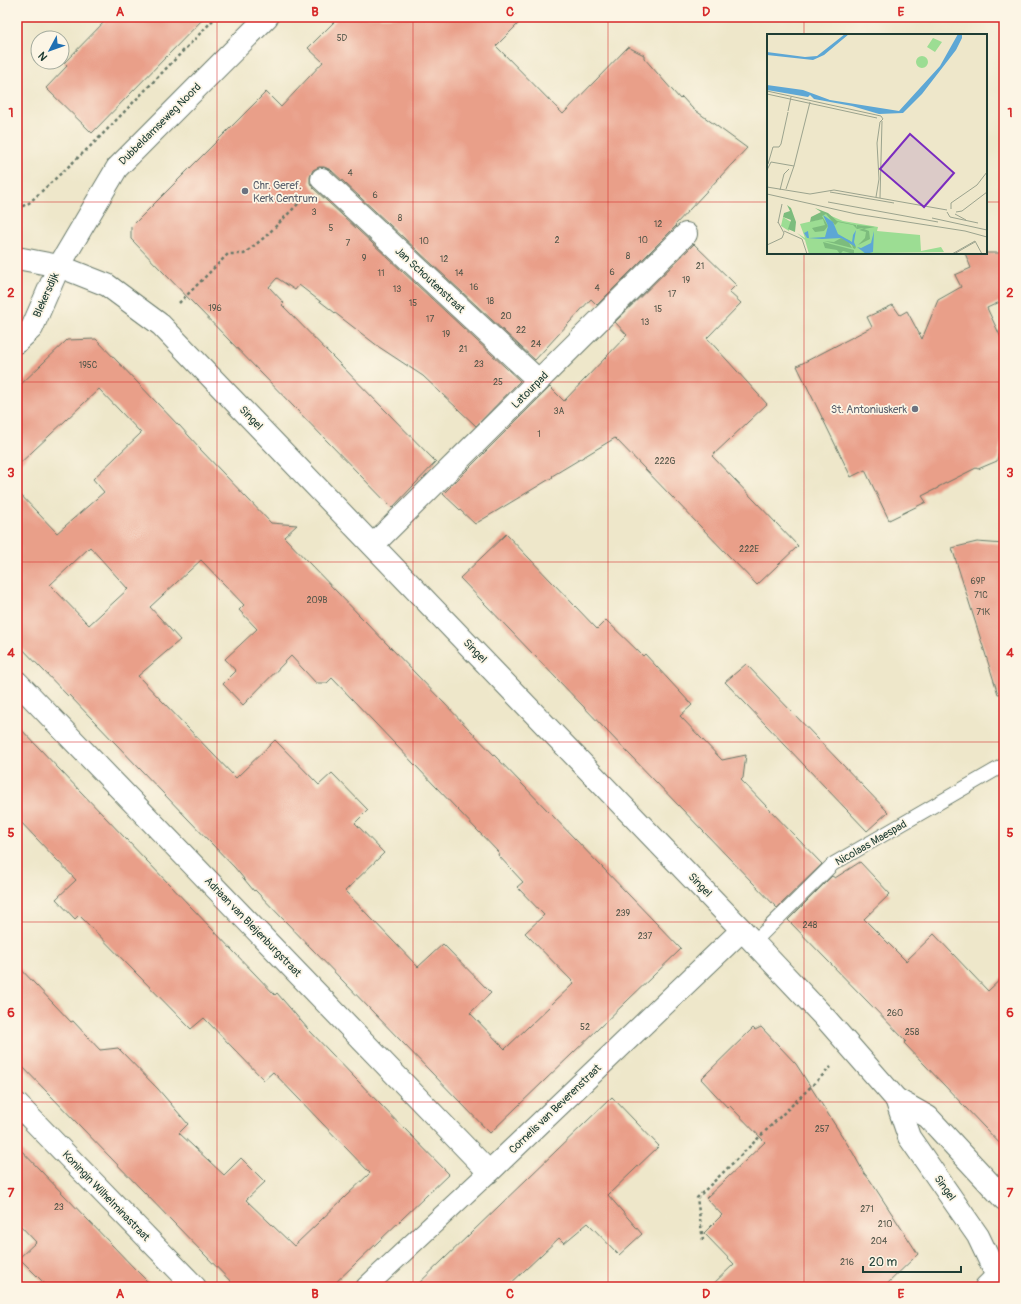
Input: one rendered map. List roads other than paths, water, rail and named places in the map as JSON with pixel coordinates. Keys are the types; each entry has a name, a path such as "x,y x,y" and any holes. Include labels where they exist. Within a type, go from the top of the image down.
{"street":[{"name":"Dubbeldamseweg Noord","path":"59,266 117,168 267,17"},
{"name":"Jan Schoutenstraat","path":"322,179 539,381"},
{"name":"Latourpad","path":"373,545 686,234"},
{"name":"Singel","path":"17,258 59,266 107,285 159,324 748,936 826,1019 896,1099 928,1117 1004,1198"},
{"name":"Blekersdijk","path":"17,342 32,328 59,266"},
{"name":"Adriaan van Bleijenburgstraat","path":"17,682 489,1172"},
{"name":"Cornelis van Beverenstraat","path":"366,1287 489,1172 748,936"},
{"name":"Singel","path":"896,1099 909,1137 978,1236 995,1278"},
{"name":"Koningin Wilhelminastraat","path":"17,1104 195,1287"}],"lane":[{"name":"Nicolaas Maespad","path":"748,936 833,864 1004,765"}],"place":[{"name":"Chr. Geref. Kerk Centrum","path":"245,191"},
{"name":"St. Antoniuskerk","path":"915,409"}]}
